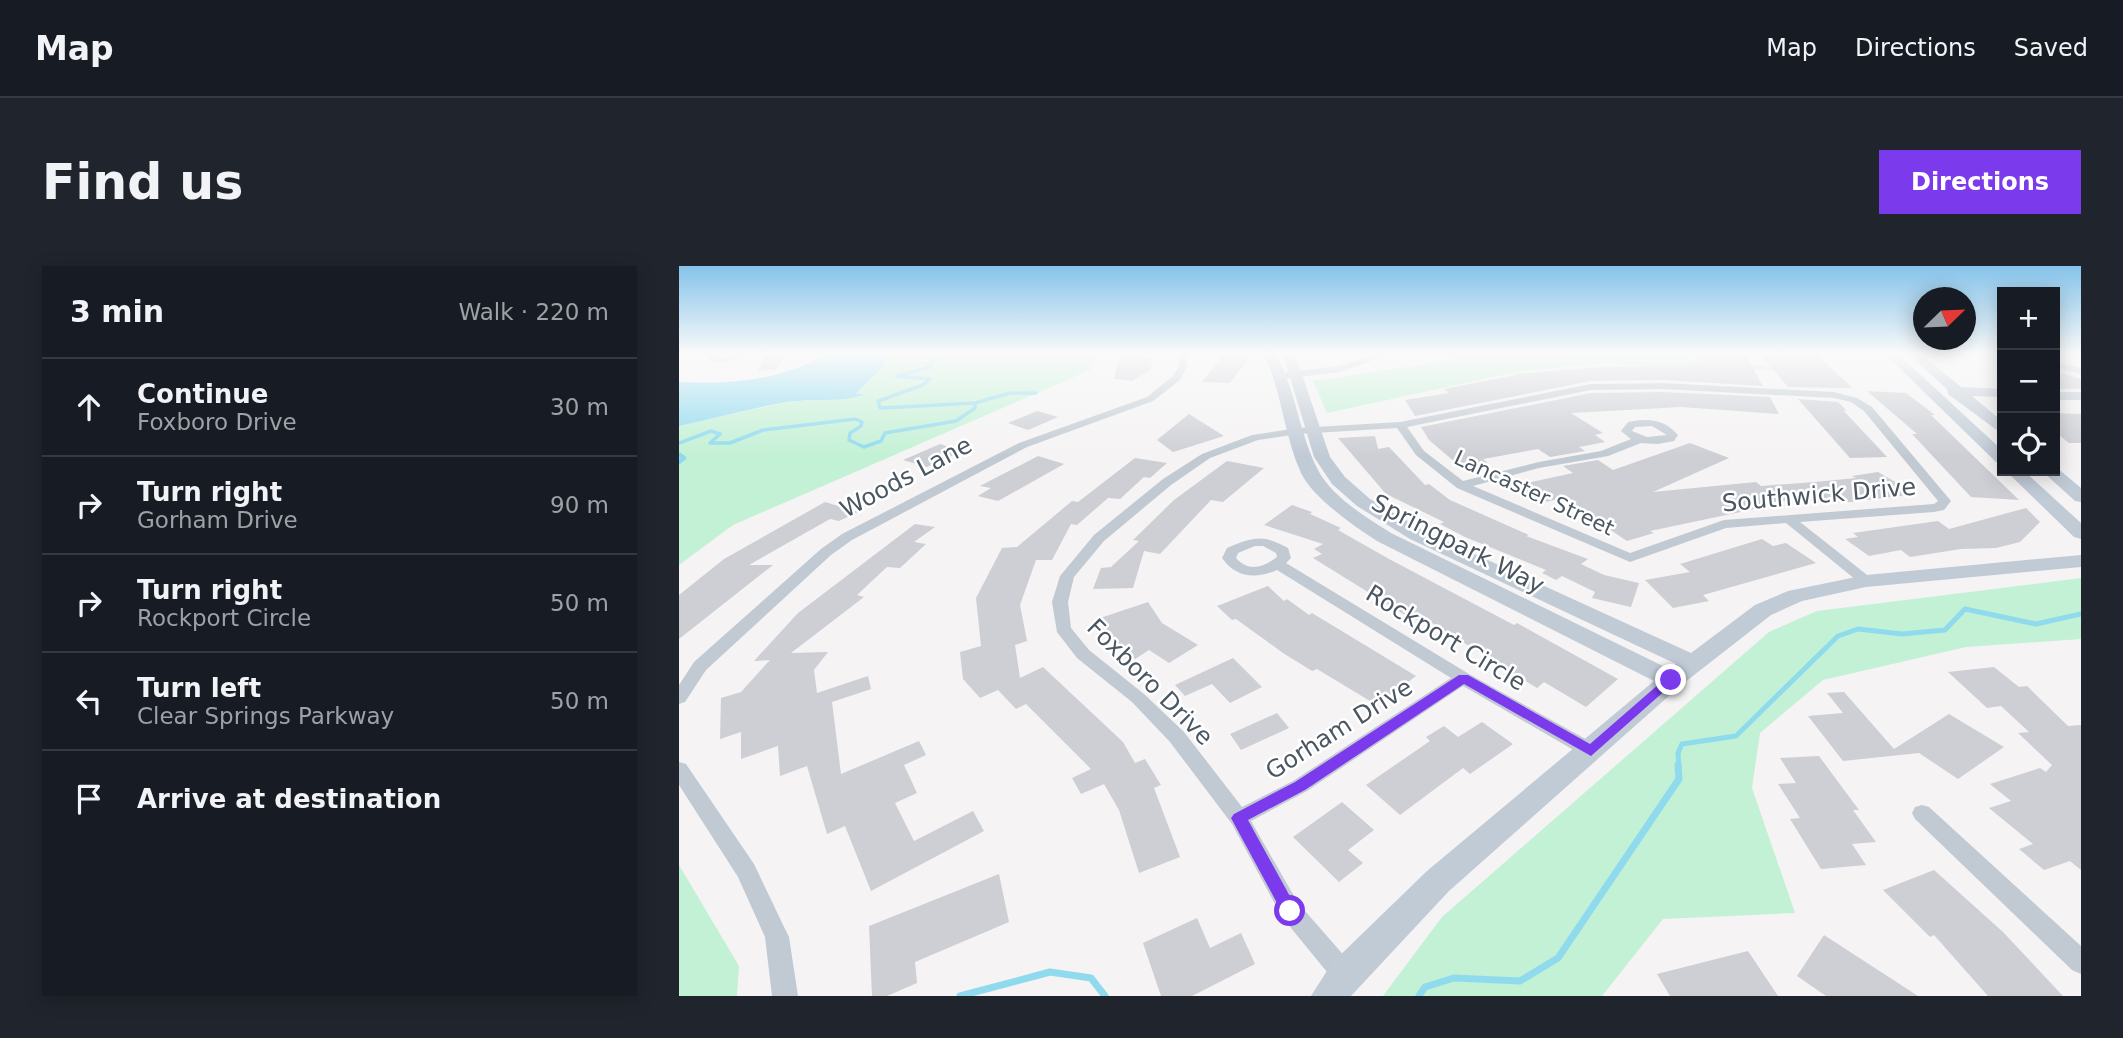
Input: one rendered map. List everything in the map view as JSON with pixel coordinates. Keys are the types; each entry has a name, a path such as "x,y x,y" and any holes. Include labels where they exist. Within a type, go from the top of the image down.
{"main road":[{"path":"1931,390 1997,454"}],"street":[{"name":"Woods Lane","path":"679,698 709,658 815,561 847,537 1023,445 1150,399 1165,388"},
{"name":"Springpark Way","path":"1293,388 1306,430 1310,473 1329,497 1361,524 1671,680"},
{"name":"Foxboro Drive","path":"1345,975 1290,911 1239,818 1177,737 1138,698 1083,654 1063,629 1060,602 1067,576 1100,538 1177,475 1228,446 1256,437 1306,430 1400,425 1586,388"},
{"name":"Foxboro Drive","path":"1702,388 1834,395 1854,400 1868,409 1945,501 1940,507 1934,508"},
{"path":"1955,388 1997,425"},
{"path":"1931,390 1997,393"},
{"path":"2060,396 2081,396"},
{"name":"Lancaster Street","path":"1400,425 1420,453 1461,485 1630,558"},
{"name":"Springpark Way","path":"1306,430 1330,469 1361,501 1389,522 1693,663"},
{"path":"1461,485 1539,465 1604,454 1640,439"},
{"path":"2019,476 2081,533"},
{"path":"2056,476 2081,497"},
{"name":"Southwick Drive","path":"1630,558 1724,524 1934,508"},
{"path":"1791,521 1866,582"},
{"path":"1329,996 1345,975 1438,881 1671,680 1754,616 1779,602 1866,582 2036,563 2081,561"},
{"name":"Rockport Circle","path":"1278,564 1463,678 1591,751"},
{"name":"Gorham Drive","path":"1239,818 1300,786 1463,678"},
{"path":"679,769 746,871 777,937 785,996"},
{"path":"1922,813 2081,962"}],"green space":[{"path":"859,388 1048,388 733,525 679,565 679,426 786,403 862,396 855,393"},
{"path":"1316,388 1442,388 1327,413"},
{"path":"2081,578 2081,639 1966,647 1823,680 1760,733 1752,788 1795,913 1663,919 1602,996 1383,996 1442,917 1769,632 1817,611"},
{"path":"679,865 739,966 737,996 679,996"}],"water":[{"path":"679,388 861,388 856,393 864,395 845,399 788,402 679,426"}],"building":[{"path":"1555,388 1415,416 1405,400 1449,393 1444,389"},
{"path":"1867,391 1906,393 1935,415 1931,415 2019,500 1971,497 1912,434 1917,434"},
{"path":"1663,392 1770,397 1779,414 1681,407 1571,413 1603,433 1595,435 1605,442 1579,447 1585,451 1550,457 1538,449 1483,459 1489,464 1463,469 1429,440 1421,427 1591,393"},
{"path":"1798,399 1838,402 1887,457 1850,458"},
{"path":"1037,411 1058,417 1028,430 1008,423"},
{"path":"2060,413 2081,414 2081,443 2069,443 2060,436"},
{"path":"1189,414 1224,436 1173,452 1157,440"},
{"path":"1375,436 1378,449 1389,447 1425,485 1429,484 1450,500 1529,535 1526,536 1588,559 1581,564 1604,575 1639,583 1631,607 1592,598 1595,592 1562,576 1556,580 1542,573 1546,570 1465,537 1440,524 1444,522 1386,494 1338,438"},
{"path":"1690,443 1729,458 1653,492 1756,482 1761,486 1815,482 1856,478 1852,476 1878,472 1916,494 1852,502 1814,503 1809,499 1765,503 1769,506 1650,531 1654,533 1627,541 1563,498 1536,504 1520,491 1533,489 1527,483 1573,473 1563,466 1598,460 1613,470"},
{"path":"940,444 963,451 927,467 903,460"},
{"path":"1038,456 1064,464 998,501 978,496 991,488 980,486"},
{"path":"1135,458 1167,463 1150,478 1144,477 1120,499 1108,498 1077,525 1071,524 1052,560 1036,560 1020,605 1027,641 1015,645 1020,678 1043,667 1123,742 1135,763 1145,759 1161,785 1154,788 1180,857 1139,873 1119,810 1104,784 1081,794 1072,778 1091,769 1026,704 1016,709 998,690 980,698 963,679 960,652 981,646 976,598 1002,548 1017,547 1072,501 1078,502"},
{"path":"1227,461 1264,468 1223,502 1211,500 1160,554 1144,551 1133,588 1093,589 1101,568 1111,567 1139,541 1133,540 1174,500"},
{"path":"825,502 858,512 839,521 830,519 749,565 773,565 679,639 679,595 724,559"},
{"path":"1292,505 1312,512 1310,514 1341,528 1338,530 1389,559 1514,625 1517,623 1618,679 1586,707 1544,682 1537,688 1432,623 1429,625 1405,615 1313,558 1322,554 1314,549 1323,544 1264,525"},
{"path":"2026,508 2040,522 2020,542 1996,548 1961,549 1910,557 1901,550 1869,556 1845,539 1858,537 1853,533 1938,521 1949,529"},
{"path":"915,524 935,527 914,542 926,544 900,568 887,567 857,595 864,597 791,653 828,652 814,670 817,693 868,676 871,689 832,702 841,774 919,741 926,755 904,765 917,793 895,803 914,841 973,811 984,831 871,891 845,826 827,834 807,766 780,776 778,746 741,759 741,732 720,739 721,698 741,692 770,660 754,661 798,613"},
{"path":"1762,539 1773,546 1786,543 1816,563 1703,595 1709,601 1673,608 1645,580 1690,572 1680,564"},
{"path":"1268,586 1284,601 1287,599 1309,615 1312,613 1416,676 1382,702 1375,698 1370,701 1317,669 1312,671 1283,653 1236,619 1232,620 1217,606"},
{"path":"1148,602 1162,623 1198,645 1169,663 1149,650 1135,659 1113,645 1097,619"},
{"path":"1233,658 1262,687 1230,703 1212,684 1185,696 1175,685"},
{"path":"1994,667 2019,687 2027,686 2068,726 2081,725 2081,870 2070,861 2044,870 2019,849 2033,844 1989,808 2011,801 1990,784 2040,768 2046,772 2052,765 2018,733 2029,732 2001,706 1987,708 1948,672"},
{"path":"1844,692 1894,749 1949,714 2004,747 1958,779 1919,753 1843,761 1808,716 1843,713 1827,693"},
{"path":"1277,713 1289,728 1241,750 1230,734"},
{"path":"1482,722 1513,744 1470,774 1463,768 1400,815 1366,785 1430,741 1426,737 1444,726 1458,737"},
{"path":"1819,756 1859,810 1853,810 1876,842 1852,844 1866,865 1821,869 1790,819 1800,818 1778,784 1796,783 1780,758"},
{"path":"1342,802 1374,830 1348,850 1363,863 1339,882 1293,837"},
{"path":"1934,870 2003,932 2063,996 1988,996 1934,935 1930,937 1883,890"},
{"path":"999,874 1009,922 915,962 917,983 887,996 872,996 869,926"},
{"path":"1197,918 1210,948 1241,933 1255,964 1192,996 1161,996 1143,943"},
{"path":"1824,935 1918,996 1826,996 1797,976"},
{"path":"1748,951 1778,996 1670,996 1657,974"}],"waterway":[{"path":"914,388 878,401 880,408 975,403"},
{"path":"975,403 1010,393 1036,393"},
{"path":"679,443 711,431 720,434 710,443 730,443 763,430 855,419 862,422 861,426 850,433 849,440 864,447 881,441 885,433 956,421 975,408 975,403"},
{"path":"679,462 684,458 682,456"},
{"path":"1679,767 1678,753 1682,744 1736,736 1838,636 1858,629 1902,634 1945,630 1965,609 2036,624 2081,614"},
{"path":"1419,996 1425,987 1454,978 1520,981 1558,958 1679,779 1678,765"},
{"path":"960,996 1050,972 1091,978 1105,996"}],"route":[{"path":"1290,911 1239,818 1300,786 1463,678 1591,751 1671,680"}]}
